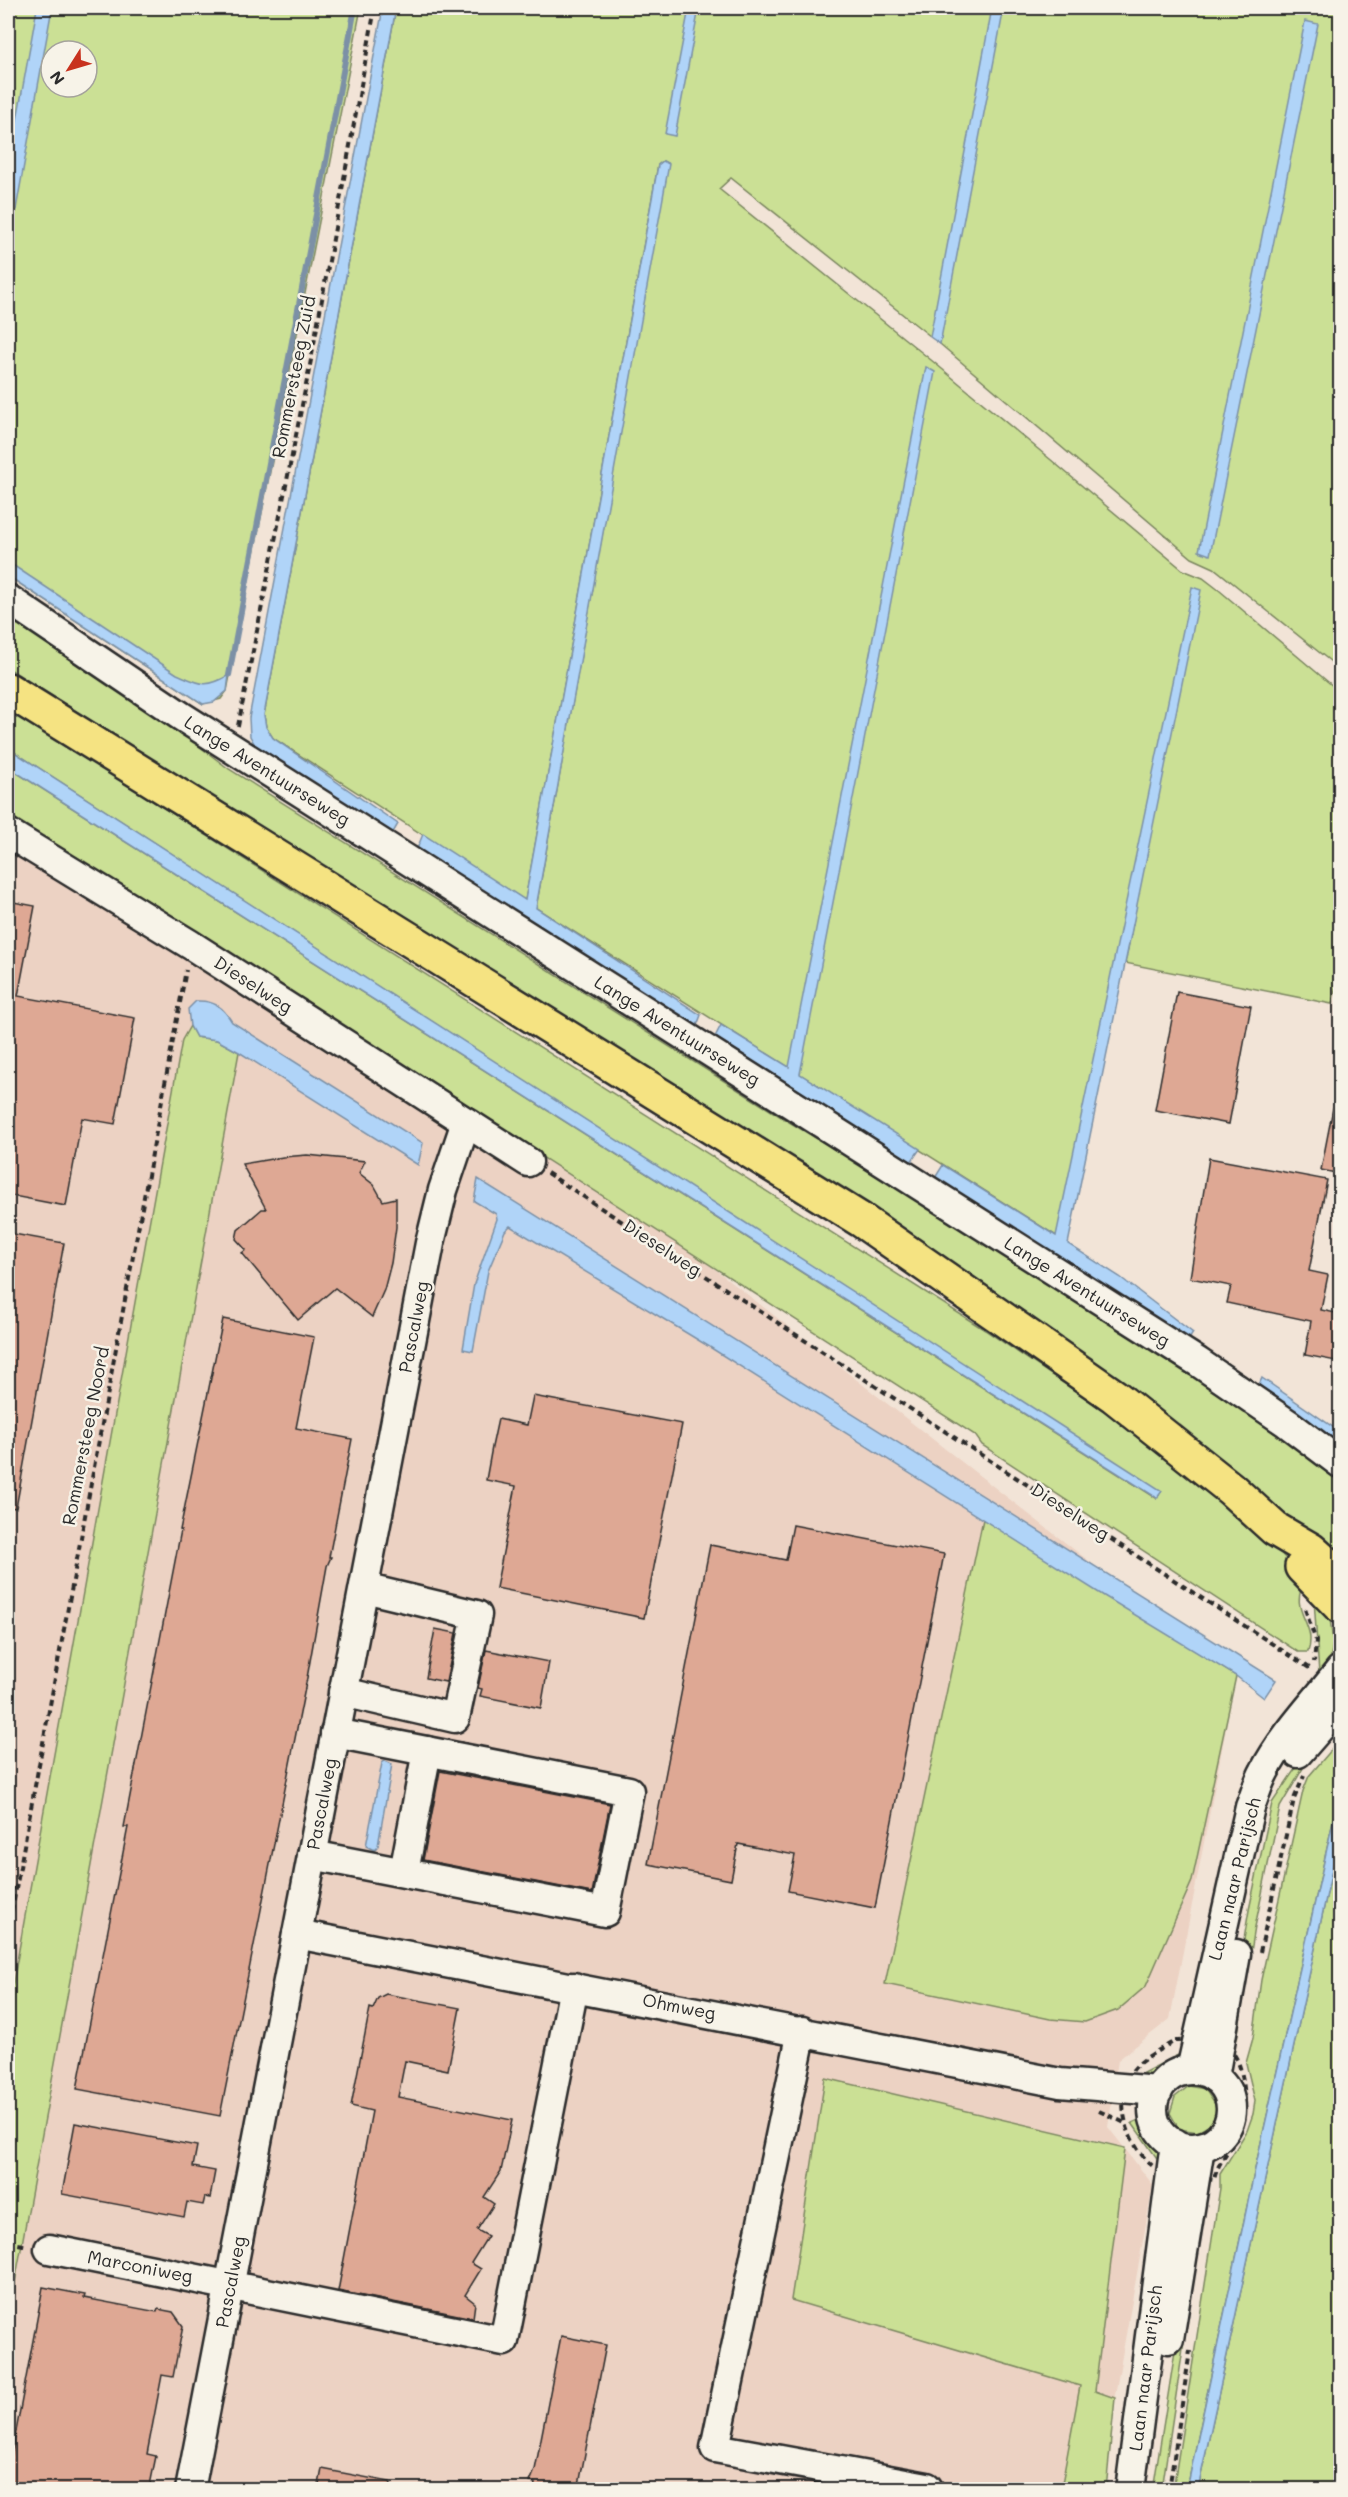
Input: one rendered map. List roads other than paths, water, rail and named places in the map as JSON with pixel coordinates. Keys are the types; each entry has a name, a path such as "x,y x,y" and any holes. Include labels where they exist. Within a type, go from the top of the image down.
{"main road":[{"path":"8,690 861,1220 1114,1396 1275,1529 1299,1565 1327,1578 1341,1606"}],"street":[{"name":"Lange Aventuurseweg","path":"10,601 234,750 1198,1362 1341,1463"},
{"name":"Dieselweg","path":"8,833 191,945 528,1162"},
{"name":"Pascalweg","path":"190,2490 430,1244 443,1190 466,1122"},
{"path":"343,1692 455,1718 477,1615 364,1588"},
{"name":"Laan naar Parijsch","path":"1223,2048 1250,1807 1264,1771 1341,1670"},
{"name":"Laan naar Parijsch","path":"1202,2074 1223,2048 1267,1803 1278,1780 1296,1755 1341,1704"},
{"path":"312,1855 605,1912 627,1802 629,1791 335,1733"},
{"path":"404,1872 427,1751"},
{"name":"Ohmweg","path":"297,1934 1156,2102"},
{"name":"Marconiweg","path":"50,2249 504,2341 574,1987"},
{"path":"802,2031 715,2448 927,2487 929,2490"},
{"path":"1202,2074 1228,2095 1230,2117 1219,2136 1187,2145 1161,2131 1156,2102 1171,2076 1202,2074"},
{"name":"Laan naar Parijsch","path":"1130,2490 1187,2145"},
{"name":"Laan naar Parijsch","path":"1146,2490 1182,2176"}],"water":[{"path":"37,8 52,8 46,39 39,39 39,81 8,254 8,170"},
{"path":"383,8 396,8 264,715 266,727 273,738 398,824 391,836 255,745 250,736 249,718"},
{"path":"689,8 699,8 675,136 665,134"},
{"path":"992,8 1004,8 940,344 930,337"},
{"path":"1305,21 1318,24 1210,555 1199,551"},
{"path":"663,161 669,164 536,908 701,1015 696,1028 417,849 423,834 525,900 658,165"},
{"path":"926,367 935,372 800,1074 920,1149 911,1162 715,1037 721,1025 789,1067"},
{"path":"8,562 177,674 203,684 229,675 227,691 214,702 203,704 8,576"},
{"path":"1192,587 1201,590 1068,1244 1120,1277 1193,1333 1188,1341 935,1178 943,1165 1056,1236"},
{"path":"8,748 1162,1491 1157,1498 8,767"},
{"path":"196,1001 208,1002 217,1006 232,1022 423,1143 418,1165 239,1052 217,1040 196,1037 190,1026 188,1009"},
{"path":"478,1179 1276,1680 1264,1698 1236,1676 1104,1596 708,1346 510,1226 505,1231 488,1271 473,1351 463,1349 474,1284 497,1219 496,1214 474,1201"},
{"path":"1262,1378 1340,1432 1338,1445 1258,1387"},
{"path":"385,1761 392,1764 378,1846 374,1850 366,1846 382,1763"},
{"path":"1340,1800 1340,1833 1198,2489 1187,2489 1253,2178 1336,1808"}],"waterway":[{"path":"229,675 355,8"}]}
